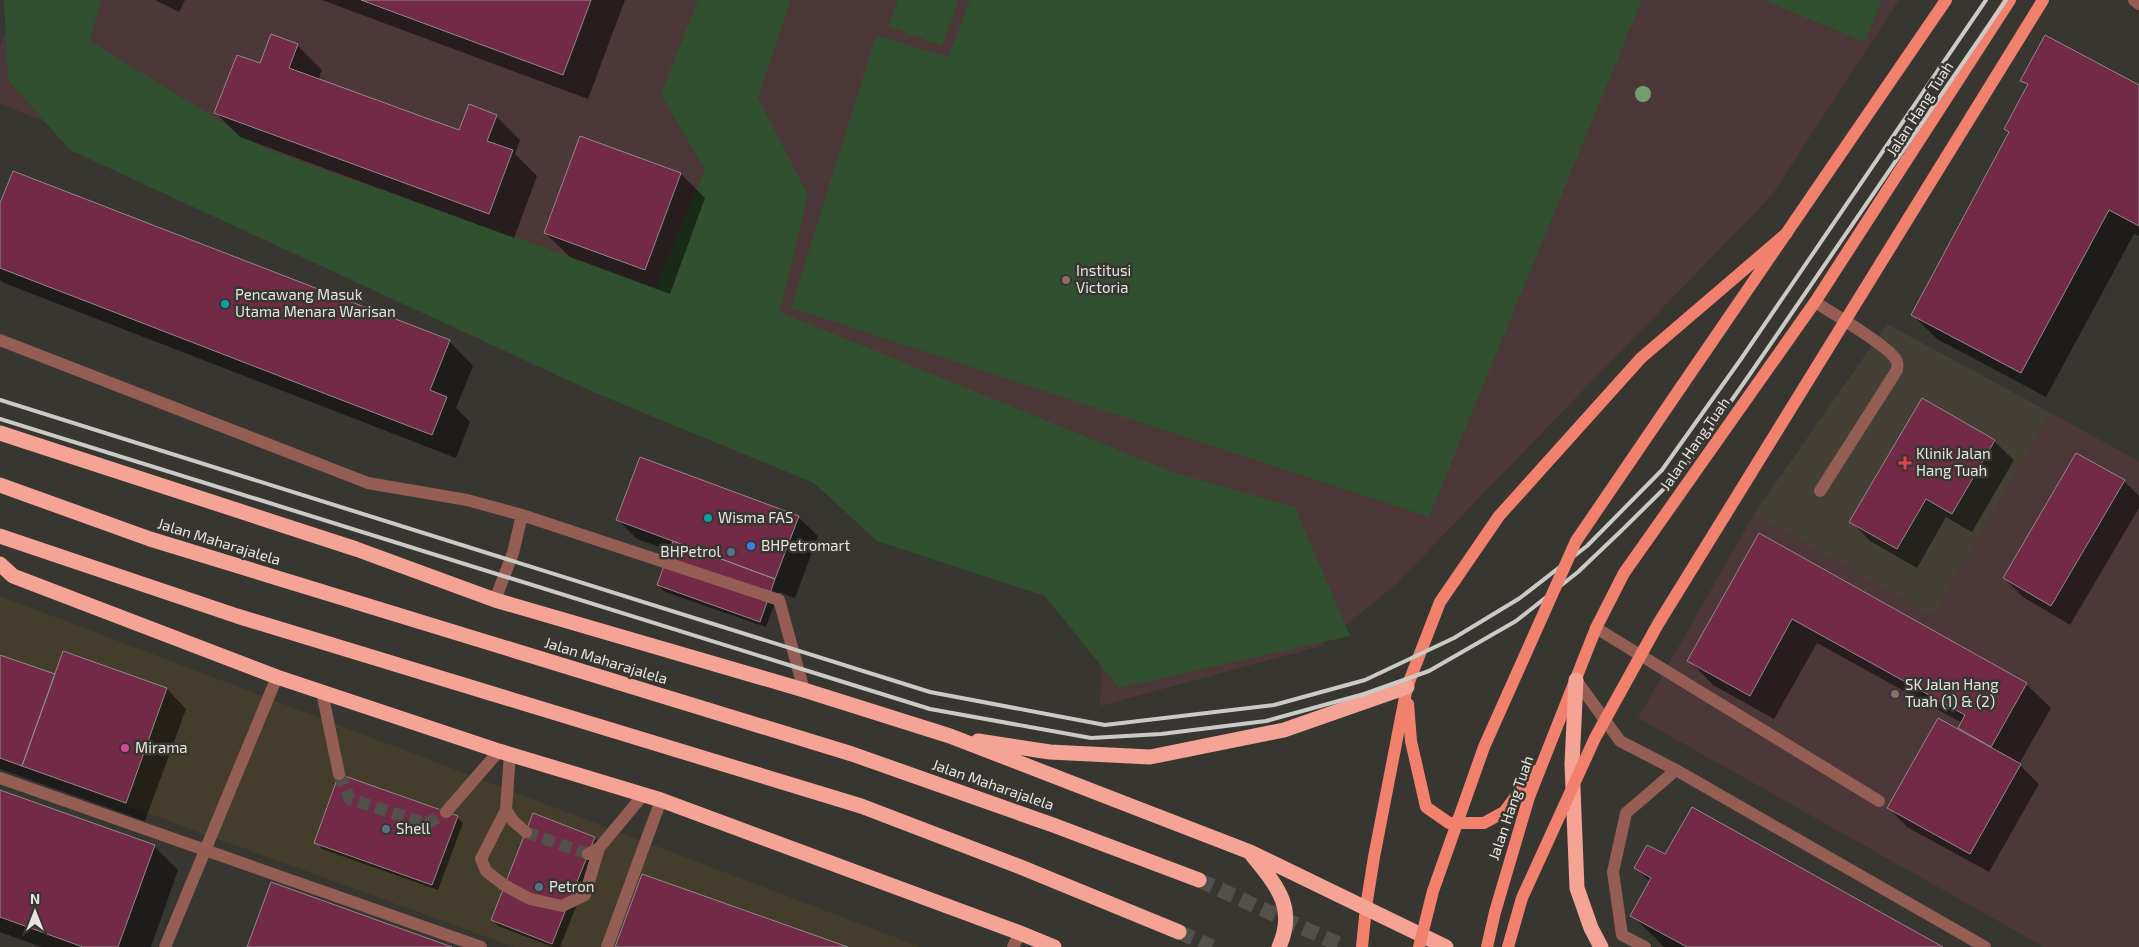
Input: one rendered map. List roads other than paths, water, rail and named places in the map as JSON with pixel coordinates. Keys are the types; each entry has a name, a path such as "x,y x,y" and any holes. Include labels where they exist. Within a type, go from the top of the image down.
{"highway":[{"path":"0,433 356,549 495,600 804,690 950,736 1250,852 1366,906 1446,947"},
{"name":"Jalan Maharajalela","path":"0,485 150,539 852,754 1053,825 1199,880"},
{"path":"0,536 237,616 861,806 1018,866 1179,932"},
{"path":"0,564 13,576 278,677 504,753 644,794 1054,947"},
{"path":"1576,680 1572,764 1577,888 1591,928 1602,947"},
{"path":"950,736 1050,752 1150,757 1284,730 1407,687"},
{"path":"1250,852 1278,887 1286,910 1279,947"}],"main road":[{"path":"1419,947 1433,891 1484,747 1576,541 1946,0"},
{"name":"Jalan Hang Tuah","path":"1487,947 1495,912 1529,798 1596,628 1624,573 1815,302 2010,0"},
{"path":"1508,947 1522,898 1595,738 1653,633 2042,0"},
{"path":"1362,947 1366,906 1407,687 1440,602 1499,516 1641,358 1787,233"},
{"path":"1407,687 1411,741 1426,807 1449,824 1484,824 1504,812 1545,759"}],"street":[{"path":"2134,0 2139,4"},
{"path":"1815,302 1875,341 1894,357 1898,363 1897,370 1820,491"},
{"path":"0,340 368,483 467,500 522,515 779,600 804,690"},
{"path":"495,600 513,553 522,515"},
{"path":"1596,628 1879,801"},
{"path":"165,947 278,677"},
{"path":"1576,680 1620,742 1676,770 1985,947"},
{"path":"322,692 339,774"},
{"path":"504,753 506,810 481,858 486,871 530,899 562,906 586,895 594,851 644,794"},
{"path":"446,812 504,753"},
{"path":"1645,947 1622,935 1613,872 1626,813 1676,770"},
{"path":"0,778 481,947"},
{"path":"607,947 661,800"},
{"path":"506,810 513,821 526,832"},
{"path":"1013,947 1020,933"}],"tunnel":[{"path":"339,774 350,799 427,824 446,812"},
{"path":"526,832 588,854"},
{"path":"1199,880 1345,947"},
{"path":"1179,932 1212,947"}],"railway":[{"path":"0,400 930,692 1105,725 1274,705 1365,680 1454,638 1520,598 1587,546 1662,470 1741,359 1986,0"},
{"path":"0,419 930,709 1091,738 1161,734 1266,721 1364,694 1429,671 1516,621 1578,572 1620,532 1683,470 2006,0"}],"place":[{"name":"Institusi Victoria","path":"1066,280"},
{"name":"Pencawang Masuk Utama Menara Warisan","path":"225,304"},
{"name":"Klinik Jalan Hang Tuah","path":"1905,463"},
{"name":"Wisma FAS","path":"708,518"},
{"name":"BHPetromart","path":"751,546"},
{"name":"BHPetrol","path":"731,552"},
{"name":"SK Jalan Hang Tuah (1) & (2)","path":"1895,694"},
{"name":"Mirama","path":"125,748"},
{"name":"Shell","path":"386,829"},
{"name":"Petron","path":"539,887"}]}
